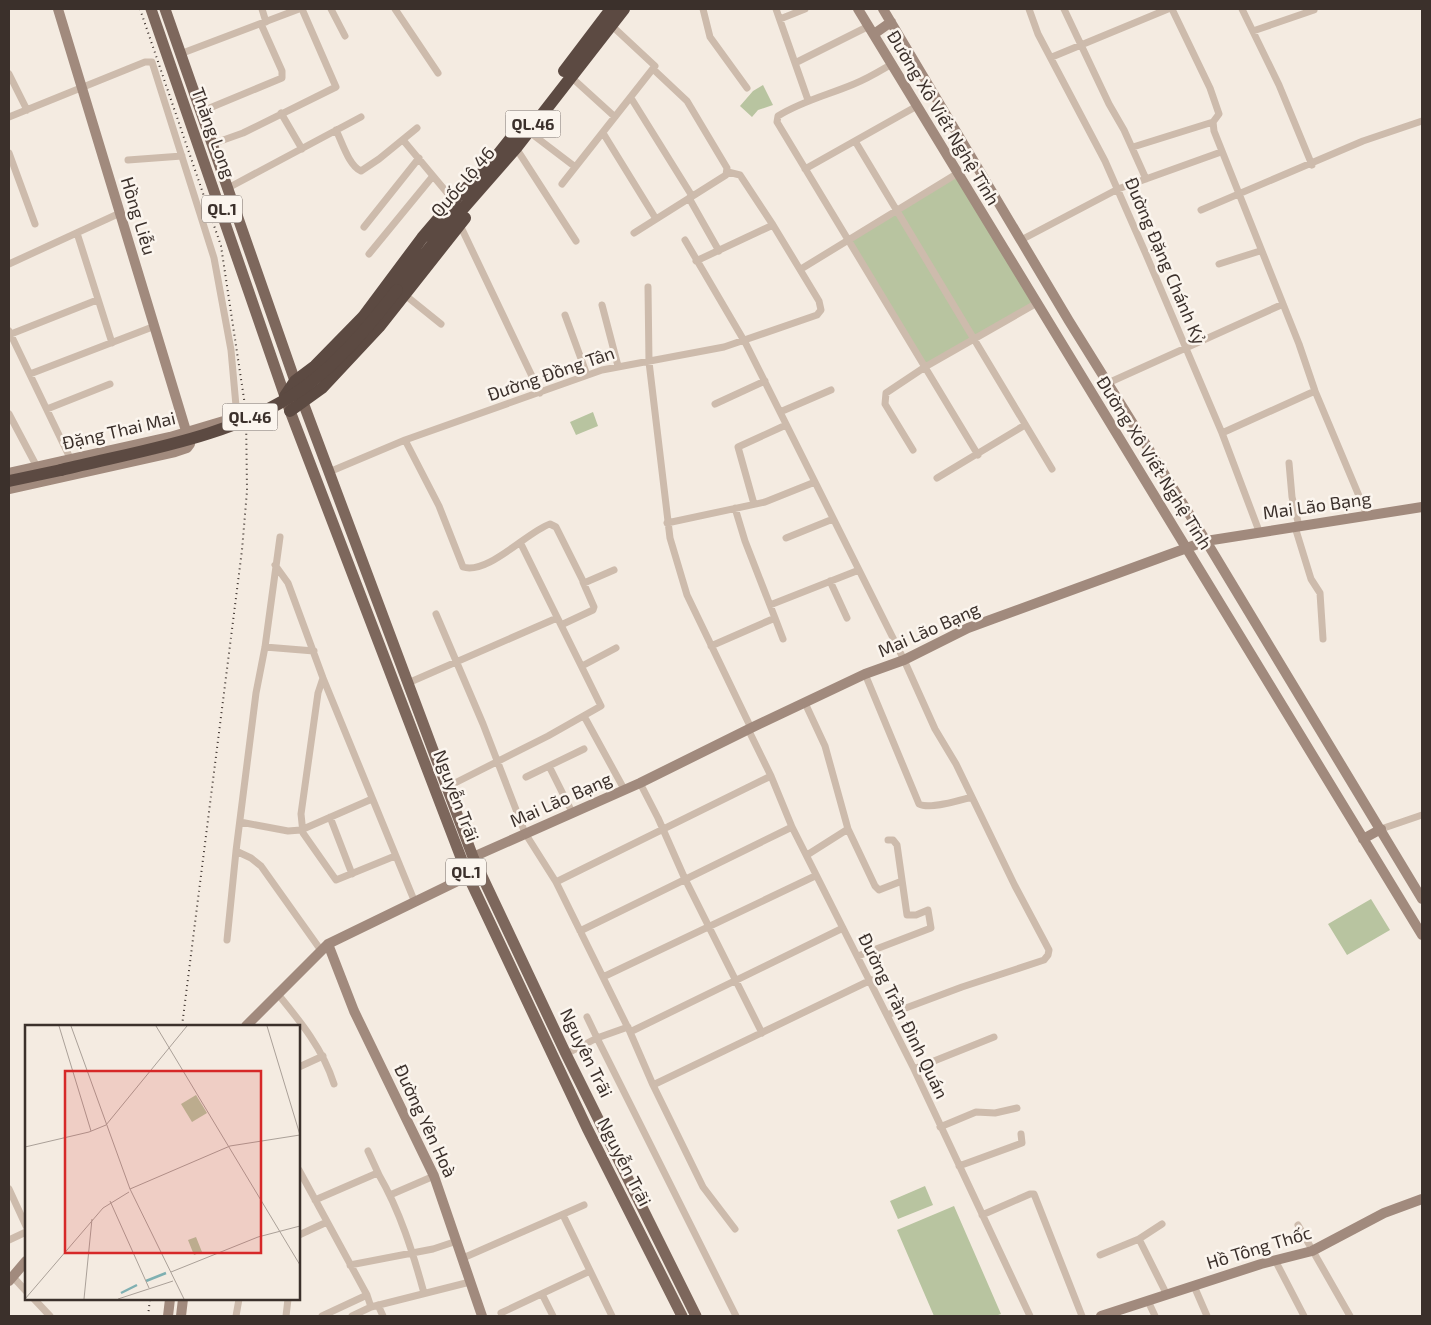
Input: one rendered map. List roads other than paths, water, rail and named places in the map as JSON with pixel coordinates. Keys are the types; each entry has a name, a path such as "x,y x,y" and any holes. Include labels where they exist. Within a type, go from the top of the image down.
{"highway":[{"name":"Quốc lộ 46","path":"401,293 439,236 524,129 611,9"},
{"name":"Quốc lộ 46","path":"494,167 516,148 524,129 624,9"},
{"path":"284,396 295,381 315,366 363,317 422,238 454,201 494,167"},
{"path":"290,411 304,403 322,388 379,327 401,293 460,225 494,167"},
{"name":"Đặng Thai Mai","path":"9,481 61,470 207,433 266,410 303,388 328,367 401,293"}],"main road":[{"name":"Thăng Long","path":"151,9 290,411"},
{"name":"Thăng Long","path":"165,9 304,403"},
{"path":"189,117 200,112"},
{"name":"Nguyễn Trãi","path":"304,403 473,857"},
{"name":"Nguyễn Trãi","path":"290,411 468,876 583,1119 682,1316"},
{"path":"468,876 473,857"},
{"name":"Nguyên Trãi","path":"473,857 566,1054 696,1316"}],"street":[{"name":"Hồng Liễu","path":"58,9 80,87 187,432"},
{"path":"200,112 282,78 282,71 264,23 262,9"},
{"path":"180,54 300,9 336,86 243,133 212,144"},
{"path":"331,9 345,36"},
{"path":"395,9 438,73"},
{"path":"703,9 710,37 747,88"},
{"path":"776,9 808,100"},
{"path":"780,19 805,9"},
{"name":"Đường Xô Viết Nghệ Tĩnh","path":"858,9 1422,935"},
{"name":"Đường Xô Viết Nghệ Tĩnh","path":"882,9 1422,899"},
{"name":"Đường Đặng Chánh Kỷ","path":"1029,9 1038,34 1052,57 1118,189 1222,433 1258,531"},
{"path":"1064,9 1133,148 1146,179"},
{"path":"1052,57 1168,9"},
{"path":"1133,148 1213,122 1219,114 1214,97 1172,9"},
{"path":"1242,9 1279,85 1312,165"},
{"path":"1252,31 1314,10"},
{"path":"794,63 891,22"},
{"path":"562,184 574,166 603,133 653,69 654,64 611,25"},
{"path":"9,117 145,62 150,61 152,64 208,234 220,286 231,350 237,417 187,432"},
{"path":"892,64 854,84 808,100 777,119 805,169 978,454"},
{"path":"653,69 687,101 728,172 740,175 774,224 801,269 958,173"},
{"path":"9,74 27,110"},
{"path":"570,76 616,117"},
{"path":"631,98 690,197 719,251"},
{"path":"805,169 917,106"},
{"path":"281,113 302,149"},
{"path":"228,188 361,117"},
{"path":"1201,210 1312,165 1363,141 1422,121"},
{"path":"1213,122 1214,131 1238,195 1299,344 1315,391 1367,515"},
{"path":"336,130 357,169 361,170 417,128"},
{"path":"524,129 574,166"},
{"path":"603,133 656,219"},
{"path":"403,140 454,201"},
{"path":"855,142 1052,468"},
{"path":"516,148 576,241"},
{"path":"9,152 35,224"},
{"path":"1005,251 1021,240 1118,189 1222,152"},
{"path":"128,160 182,156"},
{"path":"364,226 419,158"},
{"path":"634,233 728,172"},
{"path":"369,254 433,176"},
{"path":"9,264 120,213"},
{"path":"696,261 774,224"},
{"path":"460,225 540,393"},
{"path":"77,232 112,343"},
{"path":"684,240 780,412 904,660 935,729 972,796 1015,886 1048,947 1048,955 1044,960 962,987 887,1015"},
{"path":"1219,264 1260,251"},
{"name":"Đường Đồng Tân","path":"329,472 404,440 587,375 618,366 649,362 742,342 817,315 821,307 801,269"},
{"name":"Đường Trần Đình Quán","path":"648,287 649,362 667,523 684,586 772,776 792,828 807,855 815,876 871,980 1030,1316"},
{"path":"401,293 441,324"},
{"path":"71,460 10,332 97,300"},
{"path":"913,450 884,398 888,391 925,367 1037,303"},
{"path":"1108,383 1185,346 1282,305"},
{"path":"602,306 618,366"},
{"path":"565,315 587,375"},
{"path":"30,374 155,326"},
{"path":"715,404 764,382"},
{"path":"46,409 110,384"},
{"path":"780,412 831,390"},
{"path":"1222,433 1315,391"},
{"path":"9,414 37,467"},
{"path":"754,504 738,447 786,425"},
{"path":"937,478 1025,425"},
{"name":"Đặng Thai Mai","path":"9,473 187,432 190,442 187,448 147,459 9,489"},
{"path":"404,440 439,506 463,567 475,567 521,544 547,525 553,525 594,607 593,610 561,625"},
{"path":"143,443 147,459"},
{"path":"1289,463 1297,527 1311,579 1320,592 1323,640"},
{"path":"667,523 754,504 815,482"},
{"name":"Mai Lão Bạng","path":"473,857 640,783 750,728 865,674 904,660 968,628 1206,541 1258,531 1297,527 1422,507"},
{"path":"735,508 745,541 783,639"},
{"path":"786,538 833,519"},
{"path":"227,940 256,693 265,647 280,537"},
{"path":"447,786 584,716 602,704 521,544"},
{"path":"275,565 288,583 323,678 414,900"},
{"path":"583,582 588,583 614,570"},
{"path":"770,604 859,570"},
{"path":"830,581 847,618"},
{"path":"436,614 483,724 525,833 556,882 629,1029 653,1085 703,1187 735,1229"},
{"path":"408,683 557,618"},
{"path":"711,646 775,618"},
{"path":"265,647 314,651"},
{"path":"582,666 616,648"},
{"path":"865,674 919,804 922,806 945,803 972,796"},
{"path":"323,678 301,814 301,830 334,879 338,880 395,856"},
{"path":"804,703 824,746 848,830 875,886 879,890 902,881"},
{"path":"584,716 624,790"},
{"path":"526,777 584,748"},
{"path":"549,766 572,812"},
{"path":"556,882 772,776"},
{"path":"640,783 684,879 710,926 762,1033"},
{"path":"240,822 288,831 301,830 372,799"},
{"path":"1363,839 1380,830 1422,816"},
{"path":"330,818 352,874"},
{"path":"580,930 792,828"},
{"path":"807,855 848,830"},
{"path":"858,956 931,928 928,910 916,915 907,915 897,845 893,840 888,840"},
{"path":"236,851 251,858 264,870 324,947"},
{"path":"247,1025 324,947 414,900 468,876"},
{"path":"603,977 815,876"},
{"path":"566,1054 597,1038 629,1029 737,980 843,928"},
{"name":"Đường Yên Hoà","path":"324,947 434,1176 482,1316"},
{"path":"653,1085 871,980"},
{"path":"277,993 304,1026 323,1056 334,1084"},
{"path":"587,1017 736,1316"},
{"path":"914,1069 994,1036"},
{"path":"300,1067 323,1056"},
{"path":"940,1127 976,1112 995,1113 1017,1108"},
{"path":"959,1166 1022,1143 1021,1134"},
{"path":"368,1151 390,1195 412,1253 424,1293"},
{"path":"300,1172 367,1295 383,1316"},
{"path":"315,1200 375,1174 379,1175"},
{"path":"390,1195 434,1176"},
{"path":"9,1189 25,1224"},
{"path":"982,1215 1034,1194 1082,1316"},
{"name":"Hồ Tông Thốc","path":"1101,1316 1275,1260 1312,1251 1384,1213 1422,1199"},
{"path":"463,1258 584,1205"},
{"path":"563,1215 612,1316"},
{"path":"300,1235 327,1222"},
{"path":"1100,1256 1139,1239 1162,1224"},
{"path":"1298,1225 1350,1316"},
{"path":"9,1240 25,1232"},
{"path":"1139,1239 1167,1295"},
{"path":"350,1265 433,1250 457,1241"},
{"path":"1275,1260 1304,1316"},
{"path":"25,1262 11,1279 25,1290"},
{"path":"501,1313 590,1271"},
{"path":"352,1316 374,1306 470,1282"},
{"path":"1194,1286 1207,1316"},
{"path":"542,1294 553,1316"},
{"path":"322,1316 367,1295"},
{"path":"35,1300 50,1316"},
{"path":"168,1316 170,1300"},
{"path":"181,1316 183,1300"},
{"path":"236,1316 239,1300"},
{"path":"286,1316 288,1300"},
{"path":"1148,1301 1155,1316"}],"railway":[{"path":"140,9 221,246 246,412 247,491 242,550 182,1025"},
{"path":"148,1316 150,1300"}]}
